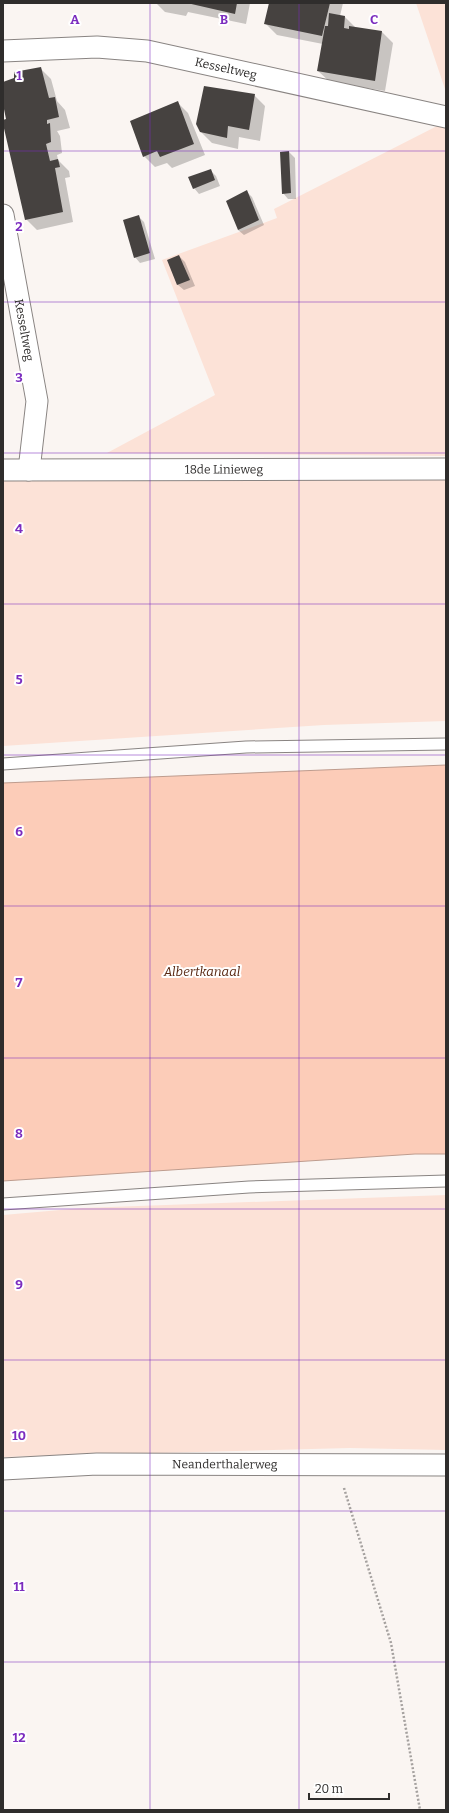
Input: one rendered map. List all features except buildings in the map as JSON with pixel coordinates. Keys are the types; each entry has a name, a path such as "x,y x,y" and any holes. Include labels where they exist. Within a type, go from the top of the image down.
{"street":[{"name":"Kesseltweg","path":"3,52 97,47 147,50 446,117"},
{"name":"Kesseltweg","path":"3,215 37,401 29,470"},
{"name":"18de Linieweg","path":"3,470 446,469"},
{"name":"Neanderthalerweg","path":"3,1469 97,1464 446,1465"}],"lane":[{"path":"3,764 246,748 446,744"},
{"path":"3,1204 249,1187 446,1181"}],"path":[{"path":"337,1465 391,1643 420,1810"}],"shaded area":[{"path":"416,3 446,3 446,92"},
{"path":"443,123 446,125 446,456 107,453 215,395 162,260 277,218 274,209"},
{"path":"3,477 446,477 446,721 324,725 3,746"},
{"path":"446,1195 446,1450 350,1448 3,1457 3,1215 83,1208"}],"water":[{"name":"Albertkanaal","path":"446,765 446,1154 415,1154 3,1181 3,783"}]}
